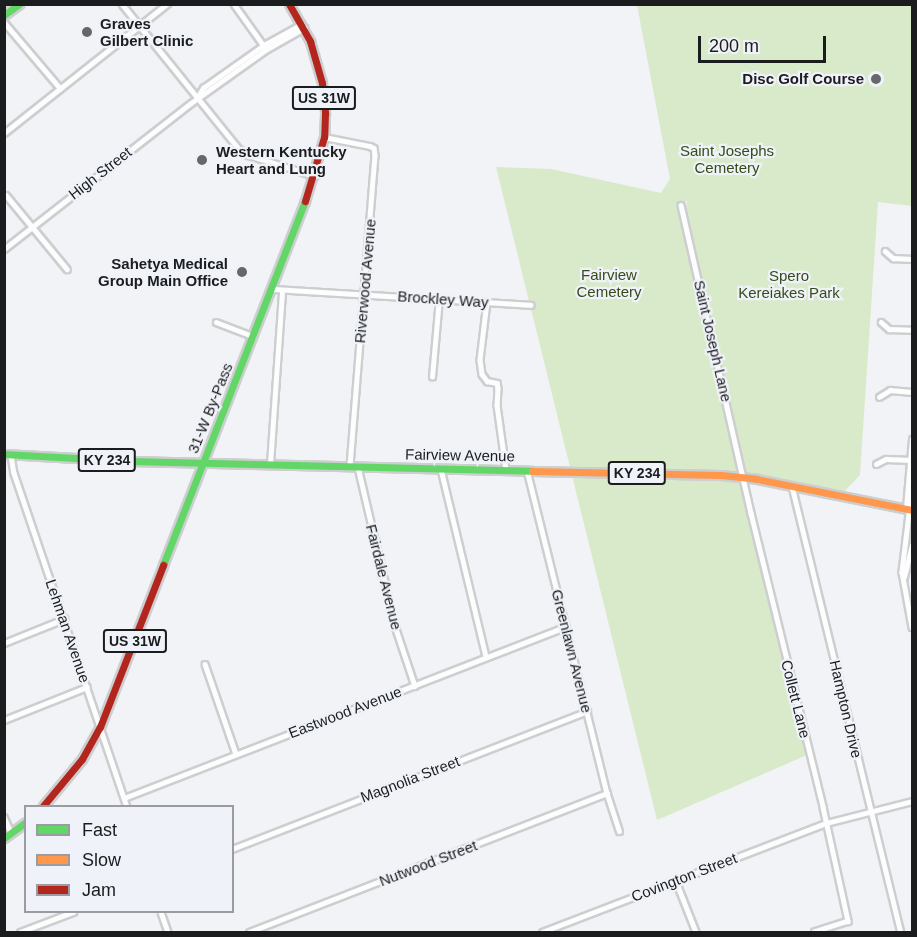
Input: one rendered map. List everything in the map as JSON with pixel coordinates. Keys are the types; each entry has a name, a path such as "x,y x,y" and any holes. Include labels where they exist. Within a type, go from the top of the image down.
{"main road":[{"path":"4,15 19,4"},
{"name":"31-W By-Pass","path":"45,805 82,759 100,727 315,176 324,137 326,114 322,83 316,55 303,26 289,4"},
{"name":"Fairview Avenue","path":"8,454 203,463 743,477 910,509"},
{"path":"8,835 24,823"}],"street":[{"path":"123,4 244,154 315,176"},
{"path":"4,133 167,4"},
{"path":"234,4 265,47"},
{"path":"4,22 60,88"},
{"name":"High Street","path":"4,249 197,98 203,88 265,47 303,26"},
{"name":"Riverwood Avenue","path":"324,137 368,145 375,152 350,466"},
{"path":"6,195 67,269"},
{"name":"Saint Joseph Lane","path":"681,205 743,477"},
{"path":"885,251 893,258 912,259"},
{"name":"Brockley Way","path":"272,289 531,305"},
{"path":"270,465 282,291"},
{"path":"432,377 438,299"},
{"path":"487,302 480,360 482,374 487,381 497,383 497,405 506,470"},
{"path":"216,322 253,336"},
{"path":"881,322 889,329 912,330"},
{"path":"879,397 890,390 912,392"},
{"path":"910,509 912,439"},
{"name":"Lehman Avenue","path":"8,454 126,805"},
{"path":"876,464 886,459 912,460"},
{"name":"Fairdale Avenue","path":"358,467 396,629 415,686"},
{"path":"441,469 486,657"},
{"name":"Greenlawn Avenue","path":"527,470 607,793 619,831"},
{"name":"Collett Lane","path":"743,477 848,921 815,933"},
{"name":"Hampton Drive","path":"792,486 901,933"},
{"path":"912,489 903,553 903,579 911,611 912,627"},
{"path":"903,579 912,545"},
{"path":"4,643 64,619"},
{"name":"Eastwood Avenue","path":"124,798 566,627"},
{"path":"204,664 236,754"},
{"path":"4,720 87,687"},
{"name":"Magnolia Street","path":"234,848 587,711"},
{"name":"Nutwood Street","path":"249,933 607,793"},
{"name":"Covington Street","path":"542,933 826,823 912,801"},
{"path":"4,817 8,835"},
{"path":"676,880 696,933"},
{"path":"20,933 70,913"},
{"path":"160,913 168,933"}],"green space":[{"path":"637,5 912,5 912,206 878,202 860,475 840,496 743,477 686,211 687,200 677,209 807,755 657,820 496,167 551,169 661,193 670,179"}],"traffic: fast":[{"path":"4,15 19,4"},
{"path":"163,565 305,201"},
{"path":"4,454 130,461 532,471"},
{"path":"4,838 24,823"}],"traffic: slow":[{"path":"532,471 721,475 757,479 912,510"}],"traffic: jam":[{"path":"289,4 310,41 322,83 325,114 324,137 305,201"},
{"path":"44,805 82,759 100,727 163,565"}],"place":[{"name":"Graves Gilbert Clinic","path":"87,32"},
{"name":"Disc Golf Course","path":"876,79"},
{"name":"Western Kentucky Heart and Lung","path":"202,160"},
{"name":"Sahetya Medical Group Main Office","path":"242,272"}],"park label":[{"name":"Saint Josephs Cemetery","path":"727,158"},
{"name":"Fairview Cemetery","path":"609,282"},
{"name":"Spero Kereiakes Park","path":"789,284"}]}
